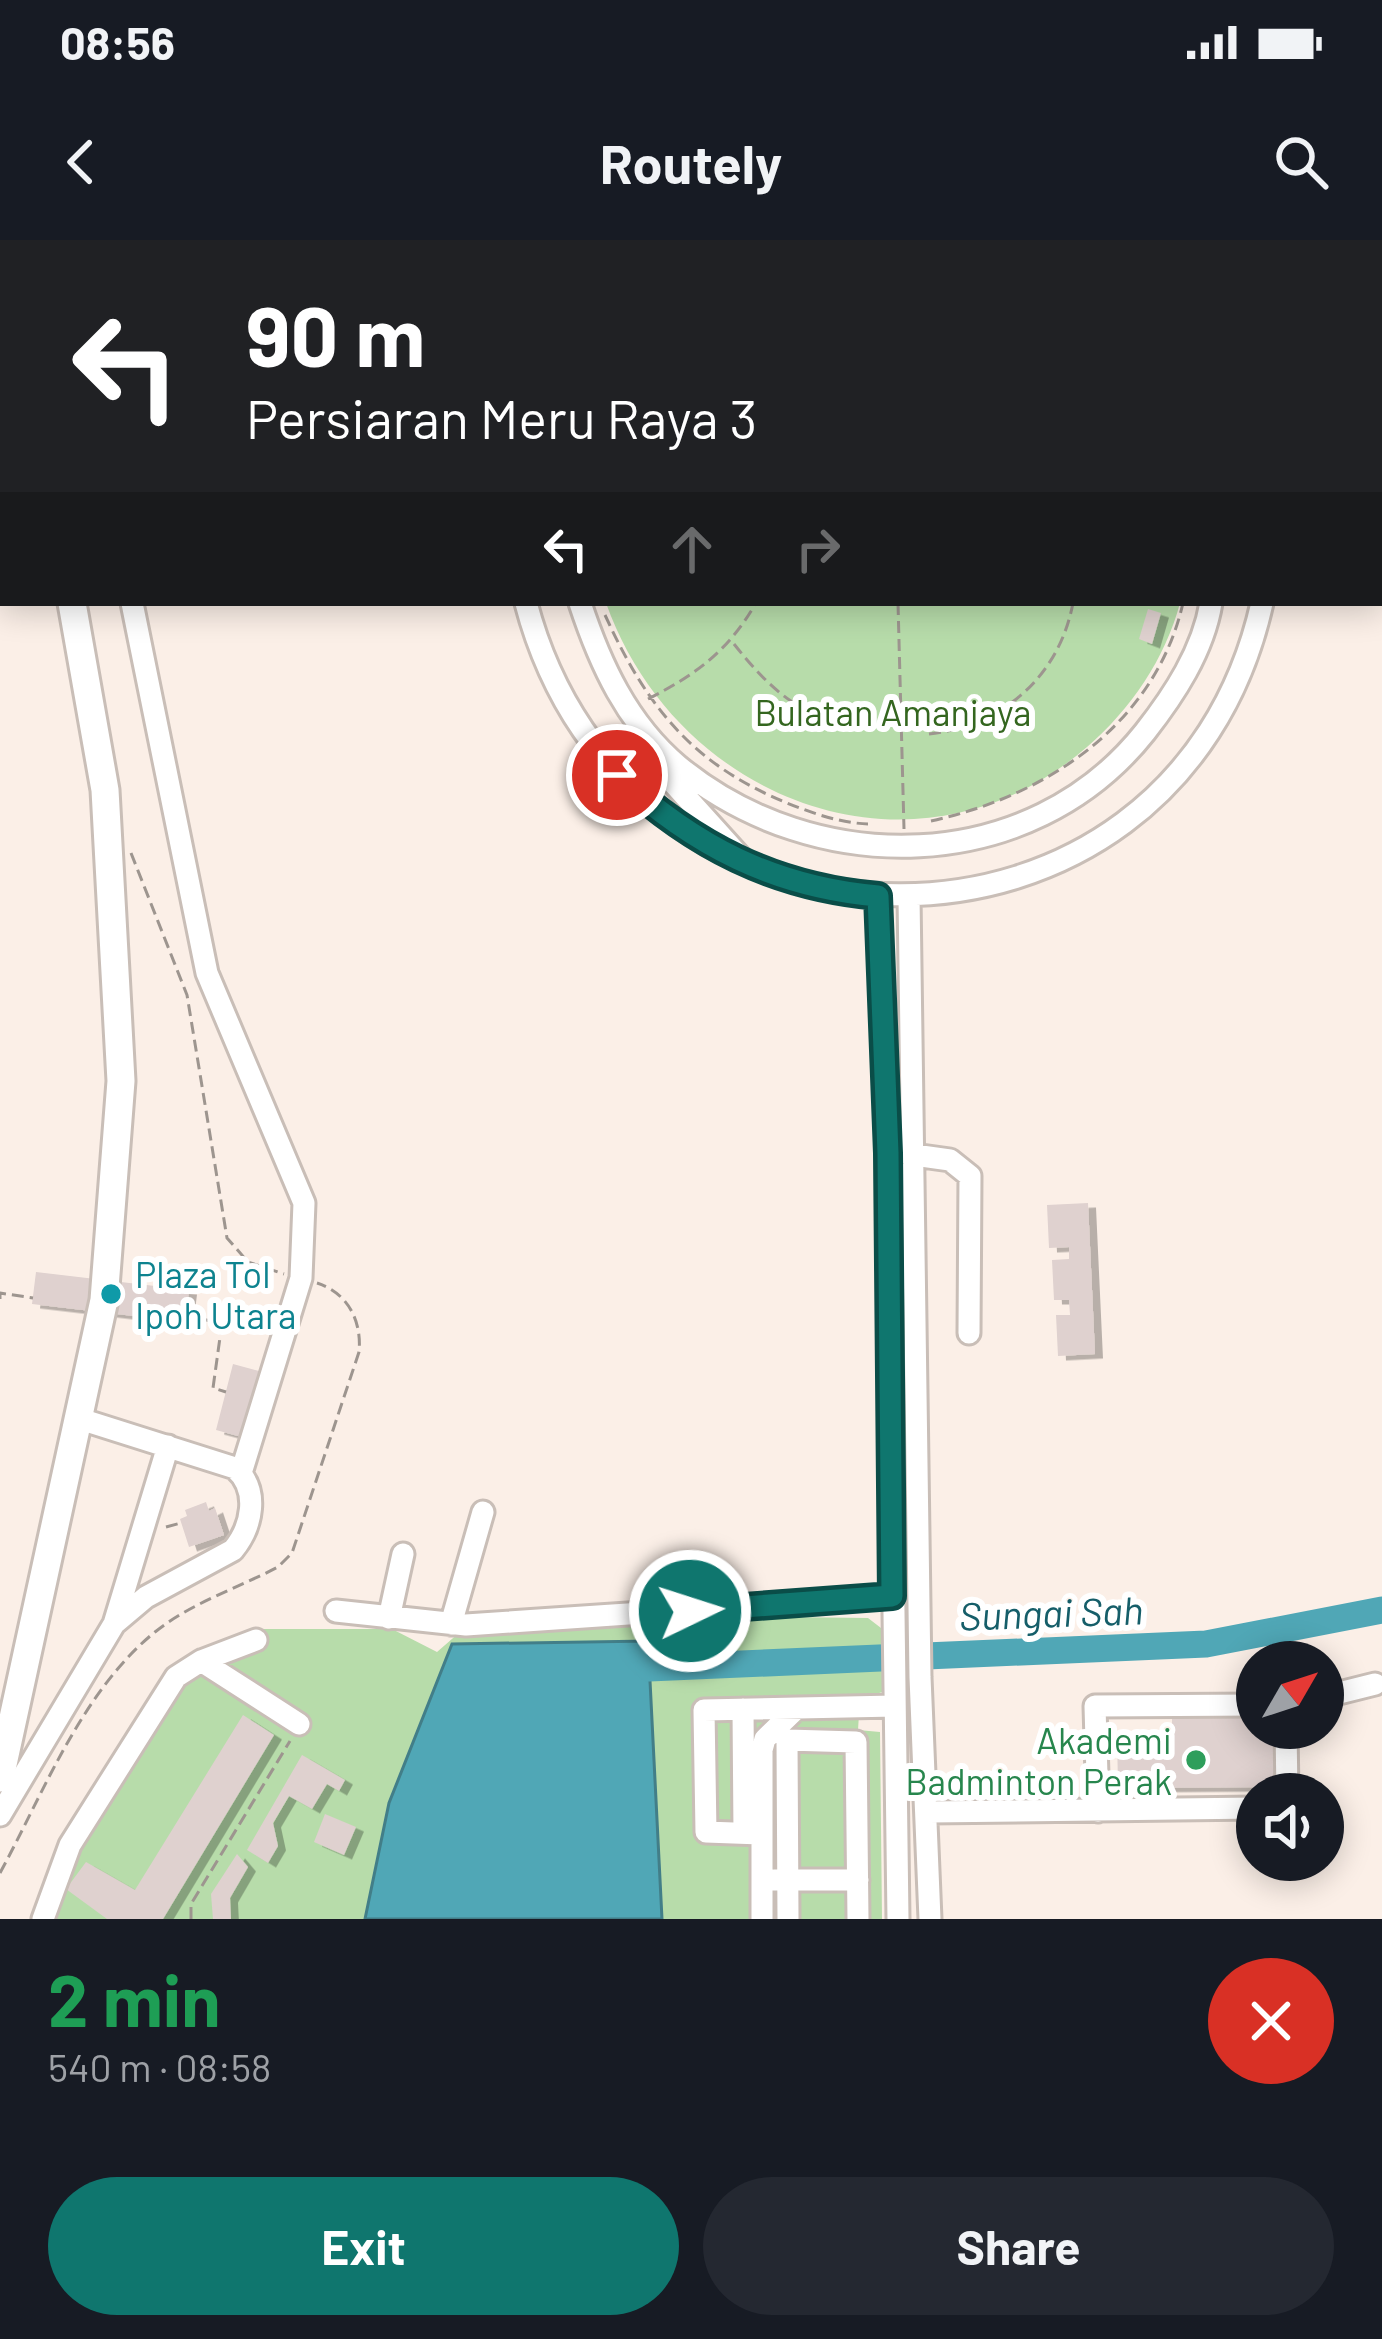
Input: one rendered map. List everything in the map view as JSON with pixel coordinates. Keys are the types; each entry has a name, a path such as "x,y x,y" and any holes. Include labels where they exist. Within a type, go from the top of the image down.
{"main road":[{"path":"0,1778 104,1300 121,1081 105,790 73,606"}],"street":[{"path":"0,1815 115,1624 146,1597 238,1545 251,1503 241,1473 302,1278 304,1203 207,973 133,606"},
{"path":"527,606 556,687 617,775 686,833 749,867 812,887 878,896 961,891 1028,872 1105,833 1146,801 1213,722 1238,676 1261,606"},
{"path":"581,606 601,684 635,740 749,867"},
{"path":"598,659 627,709 676,764 744,812 822,841 905,850 1004,830 1060,806 1125,757 1175,693 1210,606"},
{"path":"878,896 888,1153 898,1919"},
{"path":"909,896 920,1677 930,1919"},
{"path":"888,1153 950,1160 970,1176 969,1333"},
{"path":"77,1418 241,1473"},
{"path":"115,1624 113,1614 168,1446"},
{"path":"451,1624 483,1512"},
{"path":"389,1618 403,1554"},
{"path":"335,1611 451,1624 892,1596"},
{"path":"43,1919 70,1845 176,1677 201,1661 256,1640"},
{"path":"201,1661 295,1731"},
{"path":"1344,1692 1375,1684"},
{"path":"1099,1810 1095,1706 1236,1705"},
{"path":"752,1834 706,1832 704,1710 895,1706"},
{"path":"743,1709 743,1773 761,1880 762,1919"},
{"path":"752,1834 765,1739 795,1709"},
{"path":"788,1919 787,1740 856,1742 859,1919"},
{"path":"716,1774 743,1773"},
{"path":"716,1774 743,1773"},
{"path":"716,1774 743,1773"},
{"path":"929,1812 1236,1808"},
{"path":"761,1880 858,1880"}],"path":[{"path":"601,606 648,699 727,775 812,813 868,824"},
{"path":"648,699 706,667 733,642 754,606"},
{"path":"898,606 905,850"},
{"path":"929,734 983,723 1012,705 1046,671 1069,625 1072,606"},
{"path":"931,821 1001,803 1069,766 1102,739 1147,689 1171,644 1182,606"},
{"path":"733,642 779,694 814,716 866,723"},
{"path":"0,1873 122,1661 188,1611 278,1567 299,1541 361,1332 342,1297 302,1278 248,1262 226,1238 187,995 124,834"},
{"path":"0,1296 33,1298"},
{"path":"186,1316 221,1323 213,1388 226,1392"},
{"path":"168,1527 181,1523"},
{"path":"191,1919 190,1904 295,1731"}],"green space":[{"name":"Bulatan Amanjaya","path":"607,606 1179,606 1144,682 1087,747 1021,791 951,815 879,819 810,805 745,775 687,731 640,673"},
{"path":"713,1616 868,1618 881,1628 883,1692 860,1698 858,1730 880,1732 882,1919 32,1919 60,1845 165,1674 190,1654 263,1629 392,1629 437,1652 460,1632"}],"water":[{"path":"648,1641 662,1919 365,1919 389,1803 452,1644"}],"building":[{"path":"1148,609 1161,613 1152,644 1139,639"},
{"path":"1088,1203 1095,1354 1058,1356 1056,1315 1070,1315 1069,1300 1054,1300 1052,1260 1069,1259 1069,1247 1049,1248 1047,1205"},
{"name":"Plaza Tol Ipoh Utara","path":"36,1272 189,1290 185,1322 32,1304"},
{"path":"233,1364 270,1374 253,1440 216,1430"},
{"path":"206,1502 209,1511 215,1508 224,1535 189,1547 180,1519 187,1516 185,1510"},
{"name":"Akademi Badminton Perak","path":"1236,1711 1236,1749 1275,1749 1275,1773 1236,1773 1236,1787 1118,1788 1117,1733 1172,1732 1172,1712"},
{"path":"243,1715 274,1735 163,1919 107,1919 66,1889 86,1862 135,1890"},
{"path":"302,1755 345,1780 339,1791 327,1784 312,1809 289,1796 273,1823 278,1846 268,1863 247,1850"},
{"path":"325,1814 356,1827 344,1855 314,1842"},
{"path":"237,1854 248,1867 230,1898 231,1919 213,1919 211,1894"}],"waterway":[{"name":"Sungai Sah","path":"649,1668 1206,1644 1382,1610"}],"place":[{"name":"Plaza Tol Ipoh Utara","path":"111,1294"},
{"name":"Akademi Badminton Perak","path":"1196,1760"}],"route":[{"path":"617,775 679,828 749,867 812,887 878,896 888,1153 892,1596 690,1611"}]}
